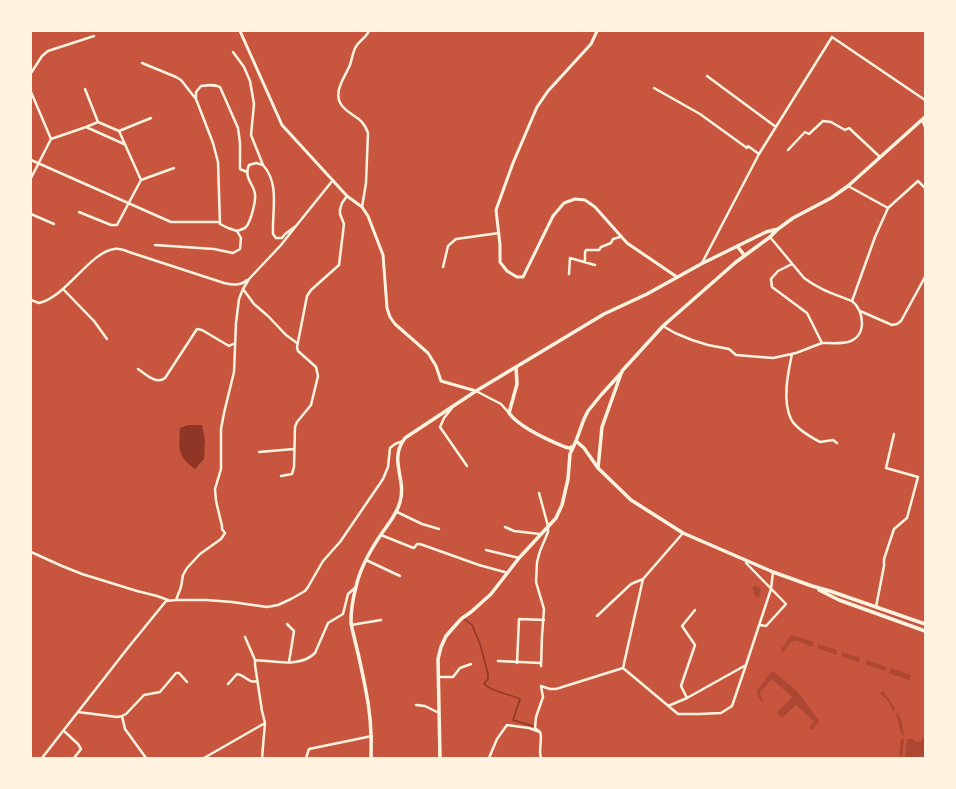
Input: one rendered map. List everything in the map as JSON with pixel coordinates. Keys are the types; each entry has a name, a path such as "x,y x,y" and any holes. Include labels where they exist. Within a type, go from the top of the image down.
{"main road":[{"path":"371,758 372,736 366,687 351,625 351,614 361,570 381,535 397,512 401,500 397,460 399,447 408,435 476,391 604,314 647,294 701,264 766,232 778,228 793,218 831,198 848,186 923,118"},
{"path":"440,758 440,651 446,636 461,619 491,594 519,558 556,518 562,505 568,479 572,447 576,441 588,411 663,326 745,256 770,238 778,228"},
{"path":"766,232 770,238"},
{"path":"752,240 757,247"},
{"path":"738,246 745,256"},
{"path":"516,367 517,384 509,412 516,421 524,426 565,448 572,447"},
{"path":"598,468 602,427 622,371"},
{"path":"576,441 584,448 598,468 637,505 683,533 773,572 925,624"},
{"path":"812,586 839,600 925,631"}],"street":[{"path":"240,31 282,125 347,196 362,207 368,216 383,255 387,308 390,318 428,353 436,366 441,381 476,391 501,404 509,412"},
{"path":"362,207 366,183 368,133 365,125 357,116 342,106 339,100 339,89 340,82 345,76 357,45 369,31"},
{"path":"597,31 592,44 548,91 537,107 513,164 496,210 496,220 499,233 500,262 506,271 517,278 523,277 553,216 564,203 575,199 585,200 595,207 627,244 677,277"},
{"path":"31,73 42,56 48,51 94,36"},
{"path":"701,264 759,154 832,37 925,100"},
{"path":"233,52 244,67 250,80 253,100 252,135 263,165 269,172 273,183 274,236 276,238 282,238 296,226"},
{"path":"142,63 181,80 196,99 213,143 218,162 220,222 222,226 237,231 242,238 240,249 233,253 214,249 155,246"},
{"path":"707,76 776,127"},
{"path":"196,99 196,92 201,86 216,85 220,87 238,128 240,143 240,170 247,172"},
{"path":"654,88 700,114 747,148 748,146 759,154"},
{"path":"85,90 98,122 119,131 151,118"},
{"path":"31,92 51,139"},
{"path":"923,118 925,127"},
{"path":"788,150 805,132 809,134 823,121 831,122 845,130 849,128 880,157"},
{"path":"31,178 51,139 98,122"},
{"path":"86,127 124,144"},
{"path":"119,131 141,180"},
{"path":"31,160 127,204 171,222 220,222"},
{"path":"237,231 245,227 248,223 255,201 255,193 247,172 249,165 256,163 263,165"},
{"path":"79,212 114,226 119,223 127,204 141,180 174,168"},
{"path":"31,300 39,303 51,299 94,260 106,251 116,248 224,283 238,285 243,284 281,245 332,180"},
{"path":"852,301 875,236 888,208 918,181 925,188"},
{"path":"848,186 888,208"},
{"path":"281,476 292,474 294,468 295,427 297,422 311,405 318,376 316,367 298,351 297,343 308,292 339,265 344,224 340,210 342,202 347,196"},
{"path":"31,214 54,224"},
{"path":"443,266 448,246 456,239 499,233"},
{"path":"585,262 586,250 598,250 601,247 611,243 613,239 620,237"},
{"path":"663,326 692,340 729,349 736,355 773,358 792,354 822,343 847,342 853,340 862,328 860,311 856,304 852,301 818,288 804,278 770,238"},
{"path":"569,274 570,258 595,265"},
{"path":"792,264 778,271 771,279 772,287 807,313 822,343"},
{"path":"860,311 892,325 897,324 901,321 925,277"},
{"path":"176,600 181,587 183,575 187,568 200,554 221,539 225,533 222,529 215,489 220,469 221,429 234,372 238,306 243,289 249,279"},
{"path":"62,289 94,321 106,339"},
{"path":"243,289 254,304 297,343"},
{"path":"138,369 156,380 161,381 166,378 197,329 202,330 229,346 235,343"},
{"path":"792,354 787,379 788,405 791,419 797,426 820,442 833,440 837,442"},
{"path":"452,407 444,418 440,427 467,466"},
{"path":"876,607 884,559 894,529 907,518 918,477 886,468 894,434"},
{"path":"31,552 82,574 169,600 232,602 267,607 286,602 305,590 312,581 323,562 340,542 383,479 388,467 390,448 403,441"},
{"path":"259,452 294,449"},
{"path":"498,661 541,665 544,609 536,582 537,562 548,532 548,526 539,493"},
{"path":"397,512 422,524 439,529"},
{"path":"505,527 514,531 540,534"},
{"path":"623,668 644,579 683,533"},
{"path":"381,535 414,548 417,544 420,544 479,565 508,573"},
{"path":"486,550 519,558"},
{"path":"366,560 400,576"},
{"path":"747,561 746,563 786,604 766,626 759,625"},
{"path":"623,668 678,714 721,713 732,706 771,589 773,572"},
{"path":"597,616 631,584 644,579"},
{"path":"255,660 294,663 308,658 315,653 325,626 330,620 343,614 348,594 356,587"},
{"path":"42,758 166,601 169,600"},
{"path":"687,698 681,686 695,645 682,626 695,610"},
{"path":"517,663 519,619 544,620"},
{"path":"351,625 381,620"},
{"path":"288,624 294,630 289,662"},
{"path":"245,637 255,660 257,681 265,723 262,758"},
{"path":"439,677 452,677 460,668 471,664"},
{"path":"668,706 687,698 746,665"},
{"path":"541,758 539,752 541,736 540,732 535,728 536,717 543,697 541,686 556,689 623,668"},
{"path":"78,712 117,717 122,716 132,709 144,695 160,692 176,673 179,673 187,682"},
{"path":"228,684 237,674 241,674 251,681 257,681"},
{"path":"416,705 425,706 439,713"},
{"path":"122,716 125,730 146,758"},
{"path":"204,758 265,723"},
{"path":"489,758 497,739 507,725 529,728 540,732"},
{"path":"64,731 78,744 81,749 74,758"},
{"path":"306,758 309,749 372,736"}],"shaded area":[{"path":"188,425 202,425 205,440 204,459 195,469 185,460 180,452 180,428"},
{"path":"756,586 761,589 760,596 756,598 752,587"},
{"path":"791,635 814,642 812,647 796,640 790,643 783,652 781,650"},
{"path":"818,644 837,650 836,655 817,648"},
{"path":"842,652 860,658 859,662 841,656"},
{"path":"867,660 886,667 885,671 866,665"},
{"path":"891,668 911,675 909,680 889,673"},
{"path":"774,672 797,691 819,721 812,730 809,727 814,721 796,705 782,718 777,713 792,697 772,679 760,693 764,702 759,698 757,691 770,673"},
{"path":"883,691 896,709 893,711 888,701 880,693"},
{"path":"898,713 902,722 904,735 901,735 896,714"},
{"path":"925,721 925,758 905,758 907,739 913,739 917,742 921,741 924,737"},
{"path":"901,739 904,739 902,758 899,758"}],"waterway":[{"path":"463,618 472,625 480,644 488,674 488,679 484,684 496,691 520,699 513,720 533,726"}]}
